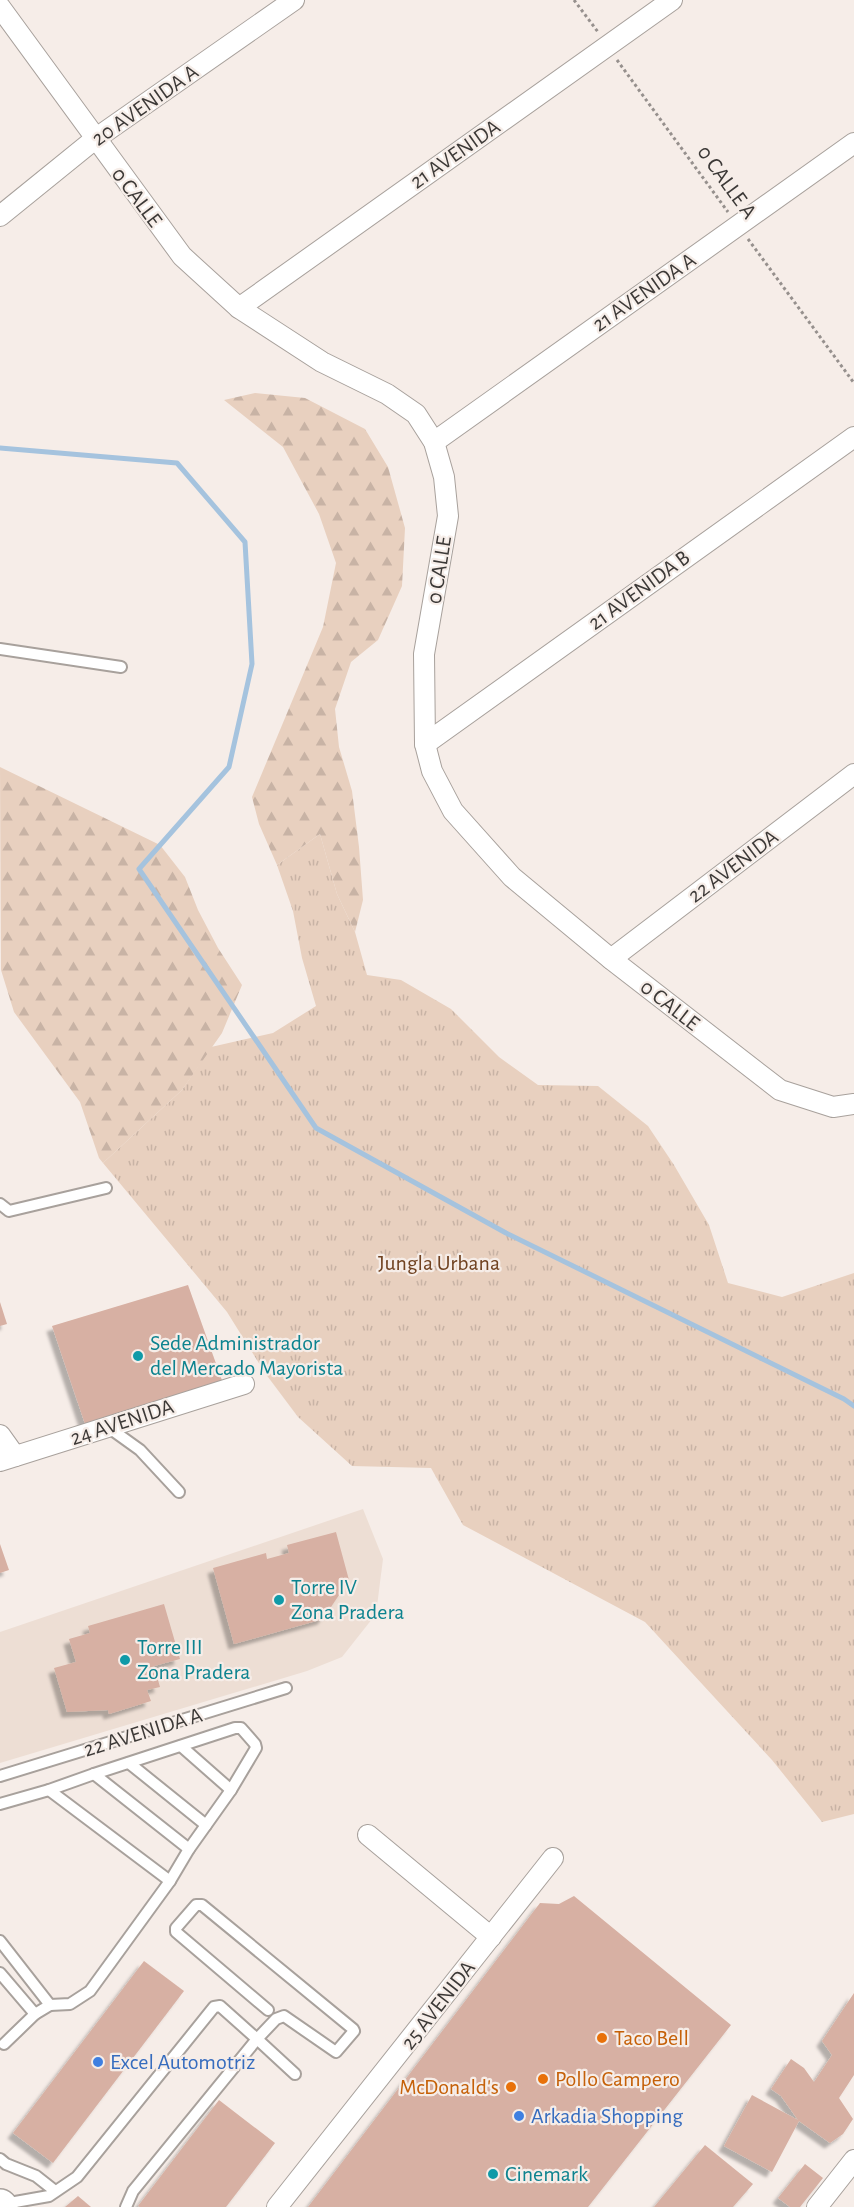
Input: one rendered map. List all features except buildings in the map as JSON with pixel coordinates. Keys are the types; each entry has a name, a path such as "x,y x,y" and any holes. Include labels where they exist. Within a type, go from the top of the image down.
{"street":[{"name":"20 AVENIDA A","path":"0,216 95,139 294,0"},
{"name":"21 AVENIDA","path":"239,308 672,0"},
{"name":"0 CALLE","path":"1,12 182,256 239,308 322,362 387,394 416,414 434,442 444,477 448,516 424,654 425,744 432,771 453,811 512,878 611,959 780,1090 833,1107 854,1104"},
{"name":"21 AVENIDA A","path":"434,442 854,143"},
{"name":"21 AVENIDA B","path":"425,744 854,437"},
{"name":"22 AVENIDA","path":"611,959 854,774"},
{"name":"24 AVENIDA","path":"7,1459 244,1384"},
{"path":"0,1435 7,1459"},
{"path":"368,1835 491,1937"},
{"name":"25 AVENIDA","path":"277,2207 553,1858"},
{"path":"817,2207 854,2160"}],"lane":[{"path":"0,649 121,667"},
{"path":"0,1204 9,1211 106,1188"},
{"path":"108,1427 140,1450 179,1492"},
{"name":"22 AVENIDA A","path":"0,1776 286,1688"},
{"path":"0,1804 50,1790 235,1728 241,1728 255,1744 256,1749 231,1790 189,1849 170,1881 90,1991 70,2004 50,2005 1,2043"},
{"path":"181,1746 231,1790"},
{"path":"129,1762 206,1825"},
{"path":"94,1774 189,1849"},
{"path":"50,1790 170,1881"},
{"path":"126,2207 134,2191 257,2039 280,2016 284,2016 336,2052 354,2031 202,1905 196,1905 176,1928 176,1932 268,2010"},
{"path":"0,1941 50,2005"},
{"path":"0,1973 36,2014"},
{"path":"0,2206 49,2196 77,2177 214,2007 219,2006 225,2009 295,2074"},
{"path":"0,2159 6,2164 36,2176 55,2191"}],"path":[{"name":"0 CALLE A","path":"574,0 854,383"}],"shaded area":[{"path":"363,1509 383,1559 376,1614 342,1657 307,1671 0,1763 0,1632"}],"green space":[{"path":"255,393 305,398 365,429 388,467 405,528 402,586 378,640 351,662 335,709 339,747 352,791 359,847 363,900 355,932 337,894 320,834 277,865 259,824 252,797 323,627 336,563 319,514 283,447 224,400"},
{"path":"0,767 160,845 185,877 198,910 218,948 242,985 222,1033 182,1090 103,1163 99,1158 80,1102 14,1012 1,970"},
{"name":"Jungla Urbana","path":"320,834 337,894 355,932 367,975 401,980 451,1009 499,1057 538,1085 598,1086 648,1126 709,1225 728,1283 782,1297 854,1273 854,1814 822,1822 772,1760 645,1622 463,1525 431,1468 352,1466 298,1417 265,1373 227,1312 103,1163 182,1090 211,1047 273,1033 316,1006 302,958 293,911 277,865"}],"waterway":[{"path":"0,448 177,463 245,542 252,664 229,767 139,869 316,1128 506,1233 844,1399 854,1406"}],"place":[{"name":"Sede Administrador del Mercado Mayorista","path":"138,1356"},
{"name":"Torre IV Zona Pradera","path":"279,1600"},
{"name":"Torre III Zona Pradera","path":"125,1660"},
{"name":"Taco Bell","path":"602,2038"},
{"name":"Excel Automotriz","path":"98,2062"},
{"name":"Pollo Campero","path":"543,2079"},
{"name":"McDonald's","path":"511,2087"},
{"name":"Arkadia Shopping","path":"519,2116"},
{"name":"Cinemark","path":"493,2174"}]}
